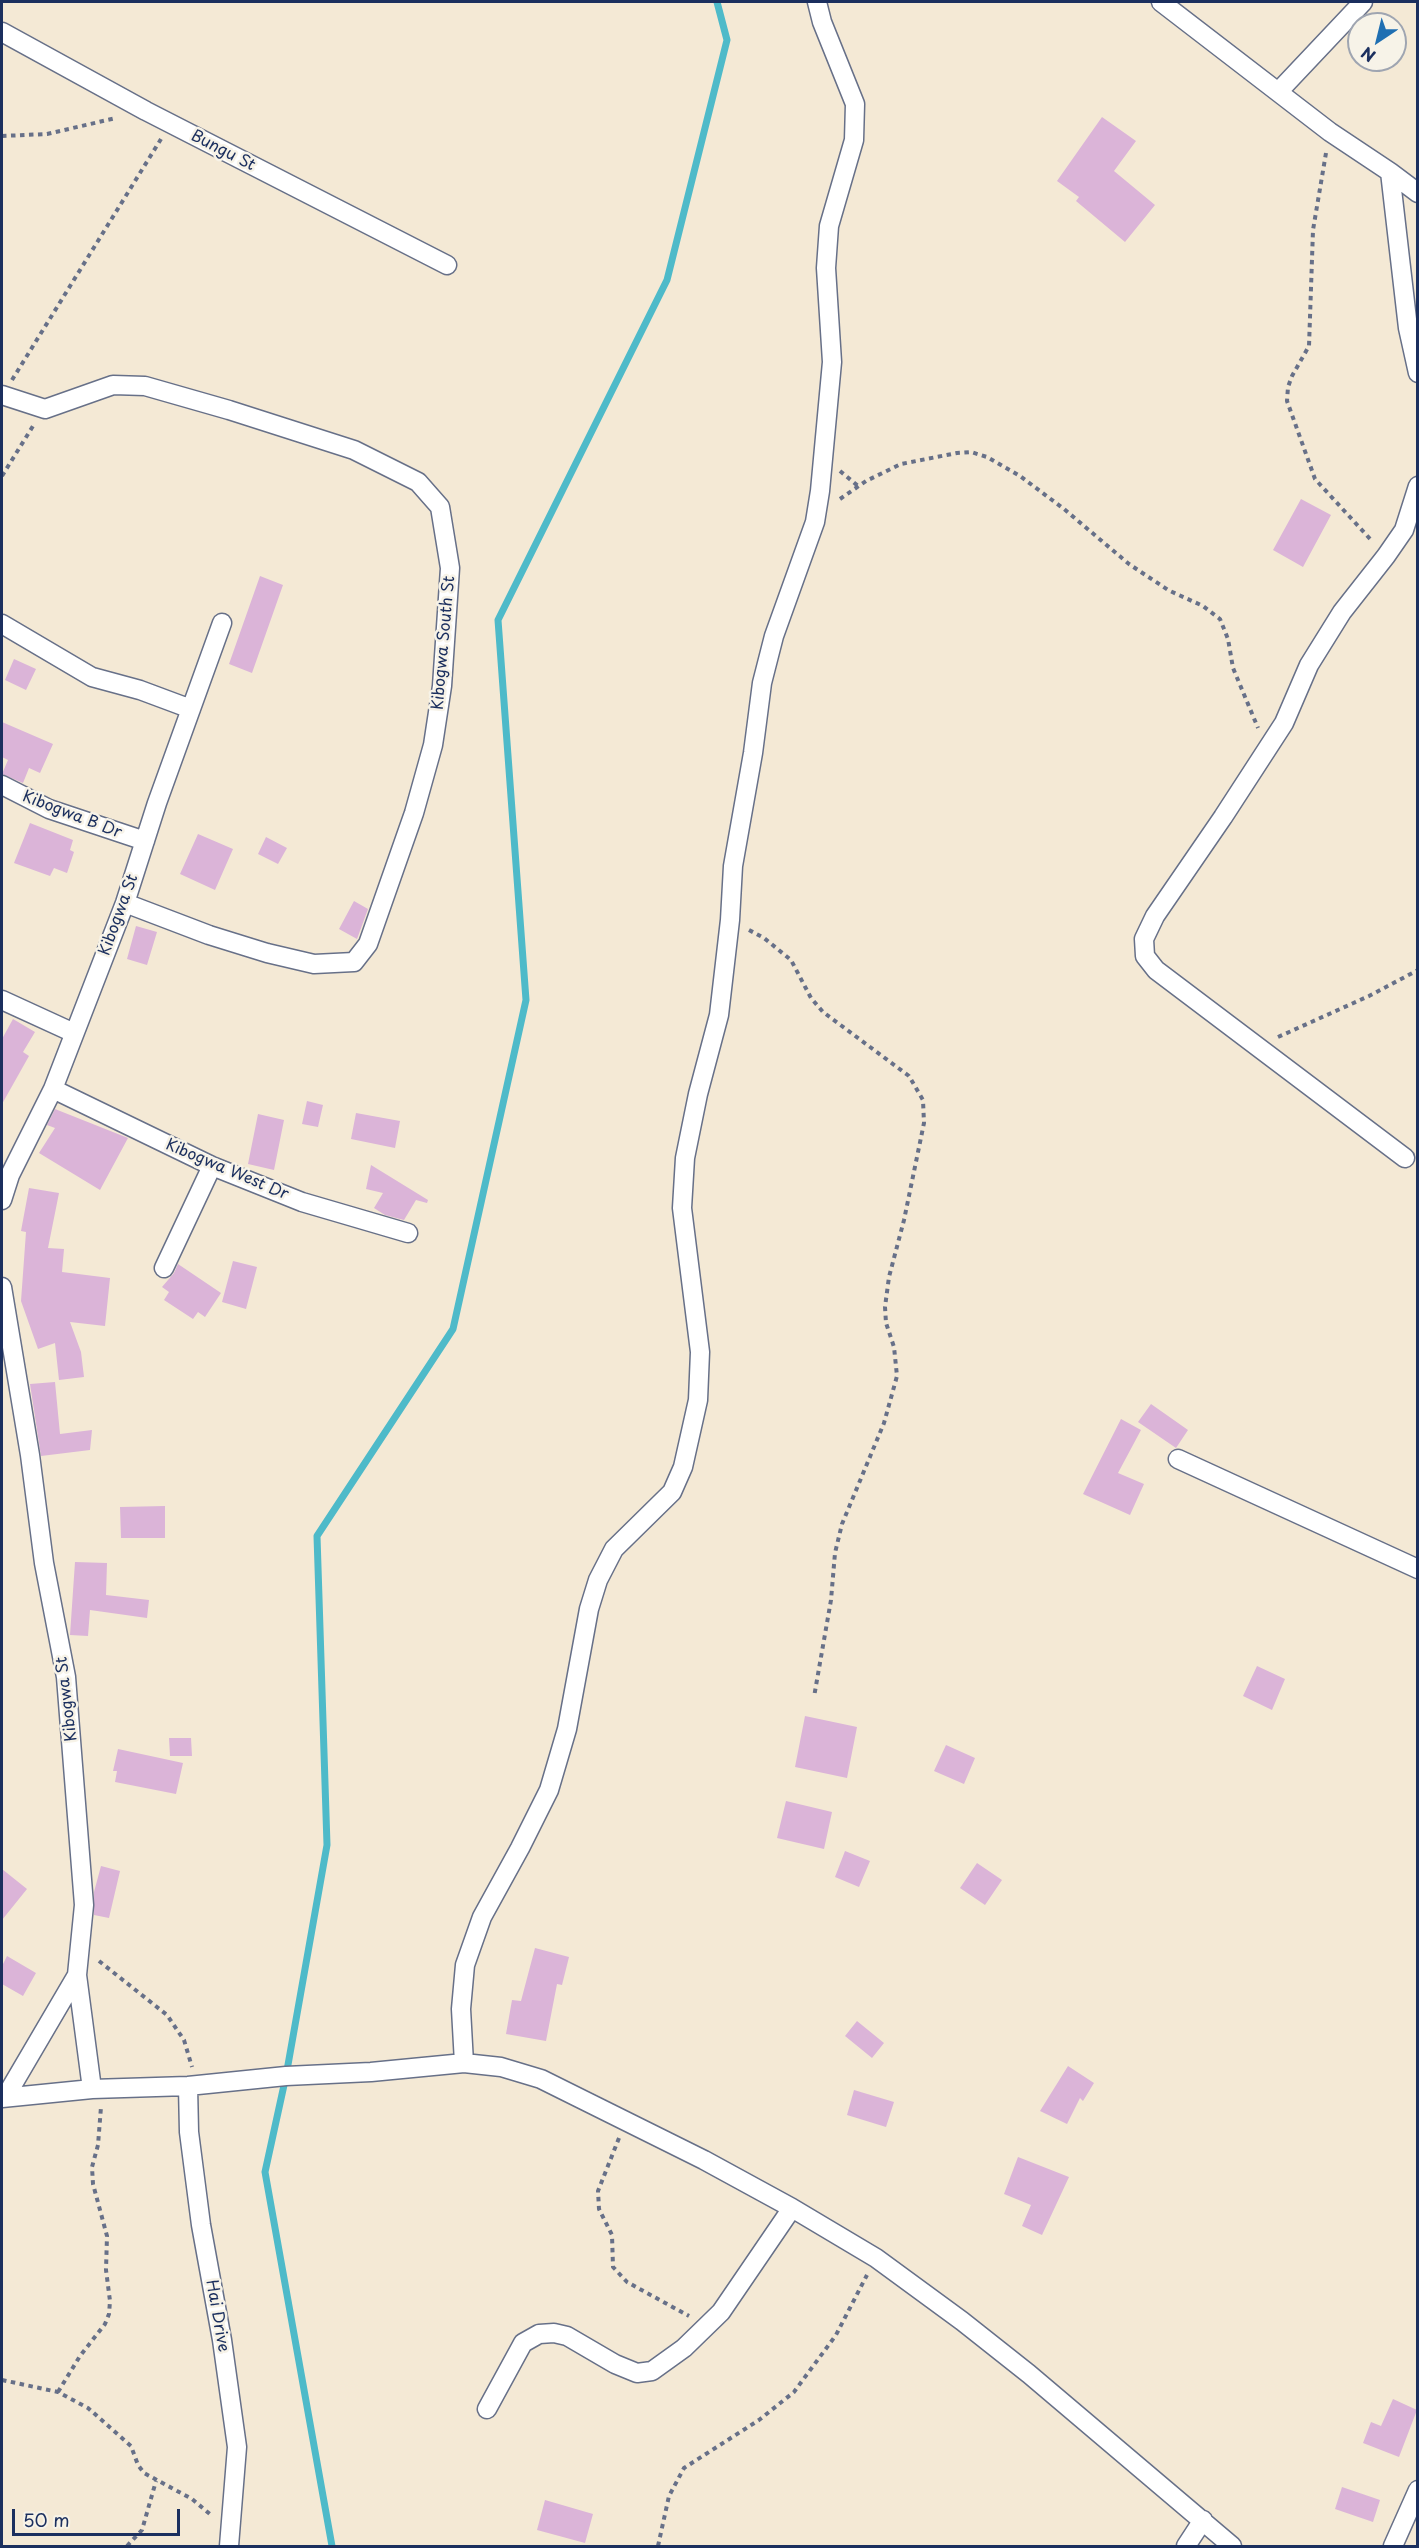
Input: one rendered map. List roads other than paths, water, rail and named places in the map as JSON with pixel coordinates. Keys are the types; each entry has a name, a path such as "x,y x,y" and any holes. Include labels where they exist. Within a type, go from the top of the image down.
{"street":[{"path":"464,2063 461,2009 465,1965 482,1917 549,1790 567,1729 589,1609 598,1580 614,1549 672,1492 684,1467 698,1400 700,1352 682,1208 685,1158 698,1094 719,1015 730,920 733,866 753,753 762,683 774,636 815,522 832,362 826,268 829,226 854,140 855,104 822,22 817,2"},
{"path":"1161,2 1279,91 1329,132 1418,193"},
{"path":"1279,91 1363,2"},
{"name":"Bungu St","path":"2,32 170,124 447,265"},
{"path":"1390,172 1407,328 1418,373"},
{"name":"Kibogwa South St","path":"2,395 45,409 113,385 145,386 354,450 418,482 440,507 450,568 442,686 433,745 414,813 368,944 354,962 314,964 267,953 209,935 125,903"},
{"path":"1406,1158 1156,970 1145,956 1144,939 1155,916 1284,723 1309,665 1342,612 1404,530 1418,486"},
{"name":"Kibogwa St","path":"2,1200 6,1172 53,1089 125,903 222,623"},
{"path":"2,624 92,677 192,708"},
{"name":"Kibogwa B Dr","path":"2,785 49,809 145,841"},
{"path":"2,1000 74,1034"},
{"name":"Kibogwa West Dr","path":"53,1089 212,1166 302,1202 408,1233"},
{"path":"164,1268 212,1166"},
{"name":"Kibogwa St","path":"2,1287 30,1455 44,1563 66,1677 84,1905 77,1976 4,2097"},
{"path":"1178,1459 1418,1569"},
{"path":"77,1976 97,2089"},
{"path":"4,2097 371,2072 464,2063 501,2067 541,2079 704,2160 792,2208 876,2258 1029,2374 1232,2547"},
{"name":"Hai Drive","path":"193,2085 189,2132 201,2225 222,2340 237,2447 229,2539"},
{"path":"487,2409 523,2343 539,2334 554,2333 567,2336 615,2364 637,2373 652,2371 684,2348 721,2312 792,2208"},
{"path":"1393,2547 1418,2490"},
{"path":"1186,2547 1203,2520"}],"waterway":[{"path":"332,2546 265,2172 286,2076 327,1845 317,1536 453,1329 526,1000 498,620 667,280 727,40 717,2"}]}
